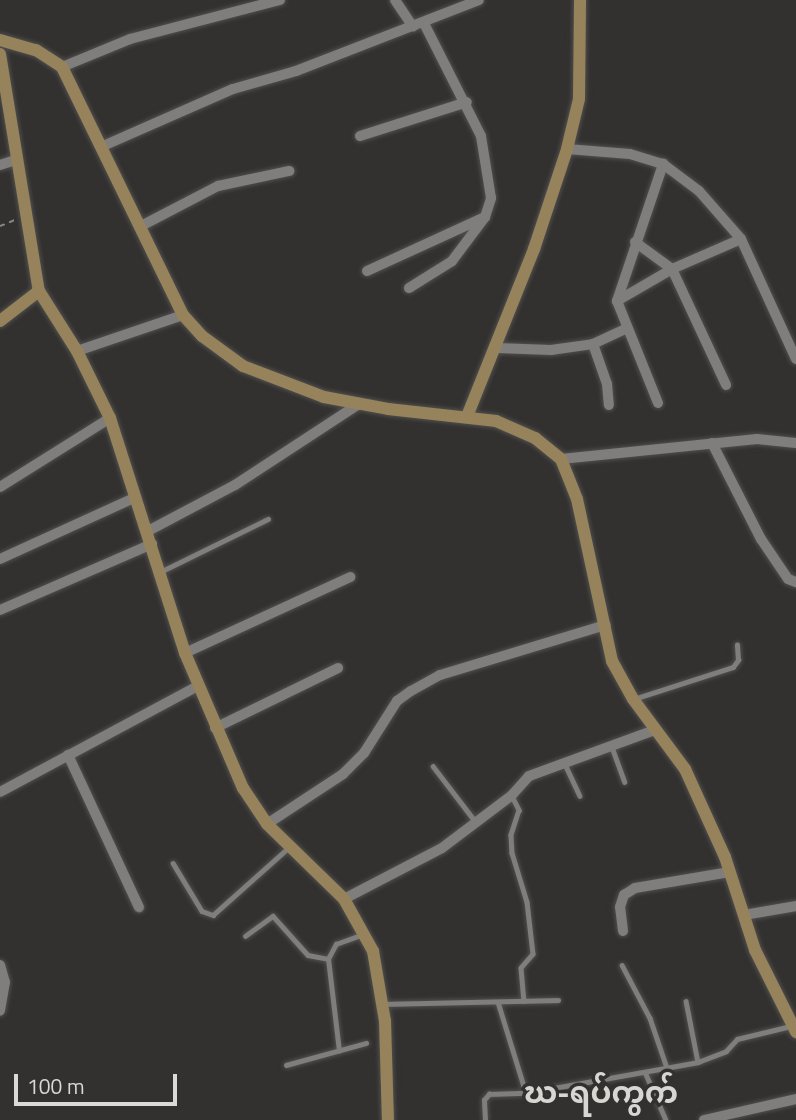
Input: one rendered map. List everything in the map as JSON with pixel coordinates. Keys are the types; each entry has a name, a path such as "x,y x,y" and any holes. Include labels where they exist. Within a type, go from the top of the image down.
{"street":[{"path":"62,67 130,39 280,0"},
{"path":"395,0 413,27"},
{"path":"103,146 233,89 425,23 479,0"},
{"path":"468,414 498,348 567,149 579,99 580,0"},
{"path":"409,288 452,261 485,217 491,198 490,173 467,102 425,23"},
{"path":"0,40 28,46 62,67 103,146 183,315 202,337 243,366 324,397 359,404 468,414 535,438 561,459 577,499 612,661 633,699 685,769 730,872 755,950 795,1029"},
{"path":"0,54 29,216 39,291 77,351 110,418 185,653 243,788 267,824 288,848 344,899 373,951 382,1004 388,1120"},
{"path":"360,136 467,102"},
{"path":"567,149 630,154 663,164 699,191 741,239 796,359"},
{"path":"0,165 18,159"},
{"path":"657,403 617,301 663,164"},
{"path":"141,226 218,186 289,172"},
{"path":"367,271 485,217"},
{"path":"617,301 672,269 741,239"},
{"path":"635,242 672,269 726,385"},
{"path":"0,321 39,291"},
{"path":"77,351 183,315"},
{"path":"498,348 551,350 593,344 626,328"},
{"path":"593,344 607,384 609,405"},
{"path":"148,531 235,485 359,404"},
{"path":"0,487 110,418"},
{"path":"561,459 757,439 796,443"},
{"path":"712,443 761,539 788,579 796,582"},
{"path":"0,559 136,497"},
{"path":"0,610 152,544"},
{"path":"185,653 350,577"},
{"path":"267,824 343,774 364,753 397,701 411,691 439,676 606,625"},
{"path":"215,728 338,668"},
{"path":"0,792 198,686"},
{"path":"344,899 442,848 512,795 529,776 655,730"},
{"path":"68,755 139,907"},
{"path":"622,931 620,907 624,895 635,888 730,872"},
{"path":"744,915 796,906"},
{"path":"0,965 5,982 0,1010"},
{"path":"704,1120 796,1100"}],"lane":[{"path":"160,572 268,519"},
{"path":"633,699 733,667 738,664 737,645"},
{"path":"611,746 625,782"},
{"path":"564,764 580,796"},
{"path":"433,766 476,822"},
{"path":"512,795 519,810 511,835 512,853 527,902 533,954 521,968 524,1001"},
{"path":"173,863 202,911 213,915 288,848"},
{"path":"245,936 273,916 308,955 328,959"},
{"path":"339,1051 328,959 336,944 365,934"},
{"path":"622,965 650,1018 667,1068"},
{"path":"382,1004 558,1000"},
{"path":"685,1001 698,1062"},
{"path":"498,1002 526,1093"},
{"path":"485,1120 484,1100 489,1094 526,1093 698,1062 726,1051 737,1039 795,1029"},
{"path":"286,1065 366,1043"},
{"path":"645,1072 666,1120"}],"path":[{"path":"0,226 29,216"}],"district":[{"name":"ဃ-ရပ်ကွက်","path":"601,1092"}]}
